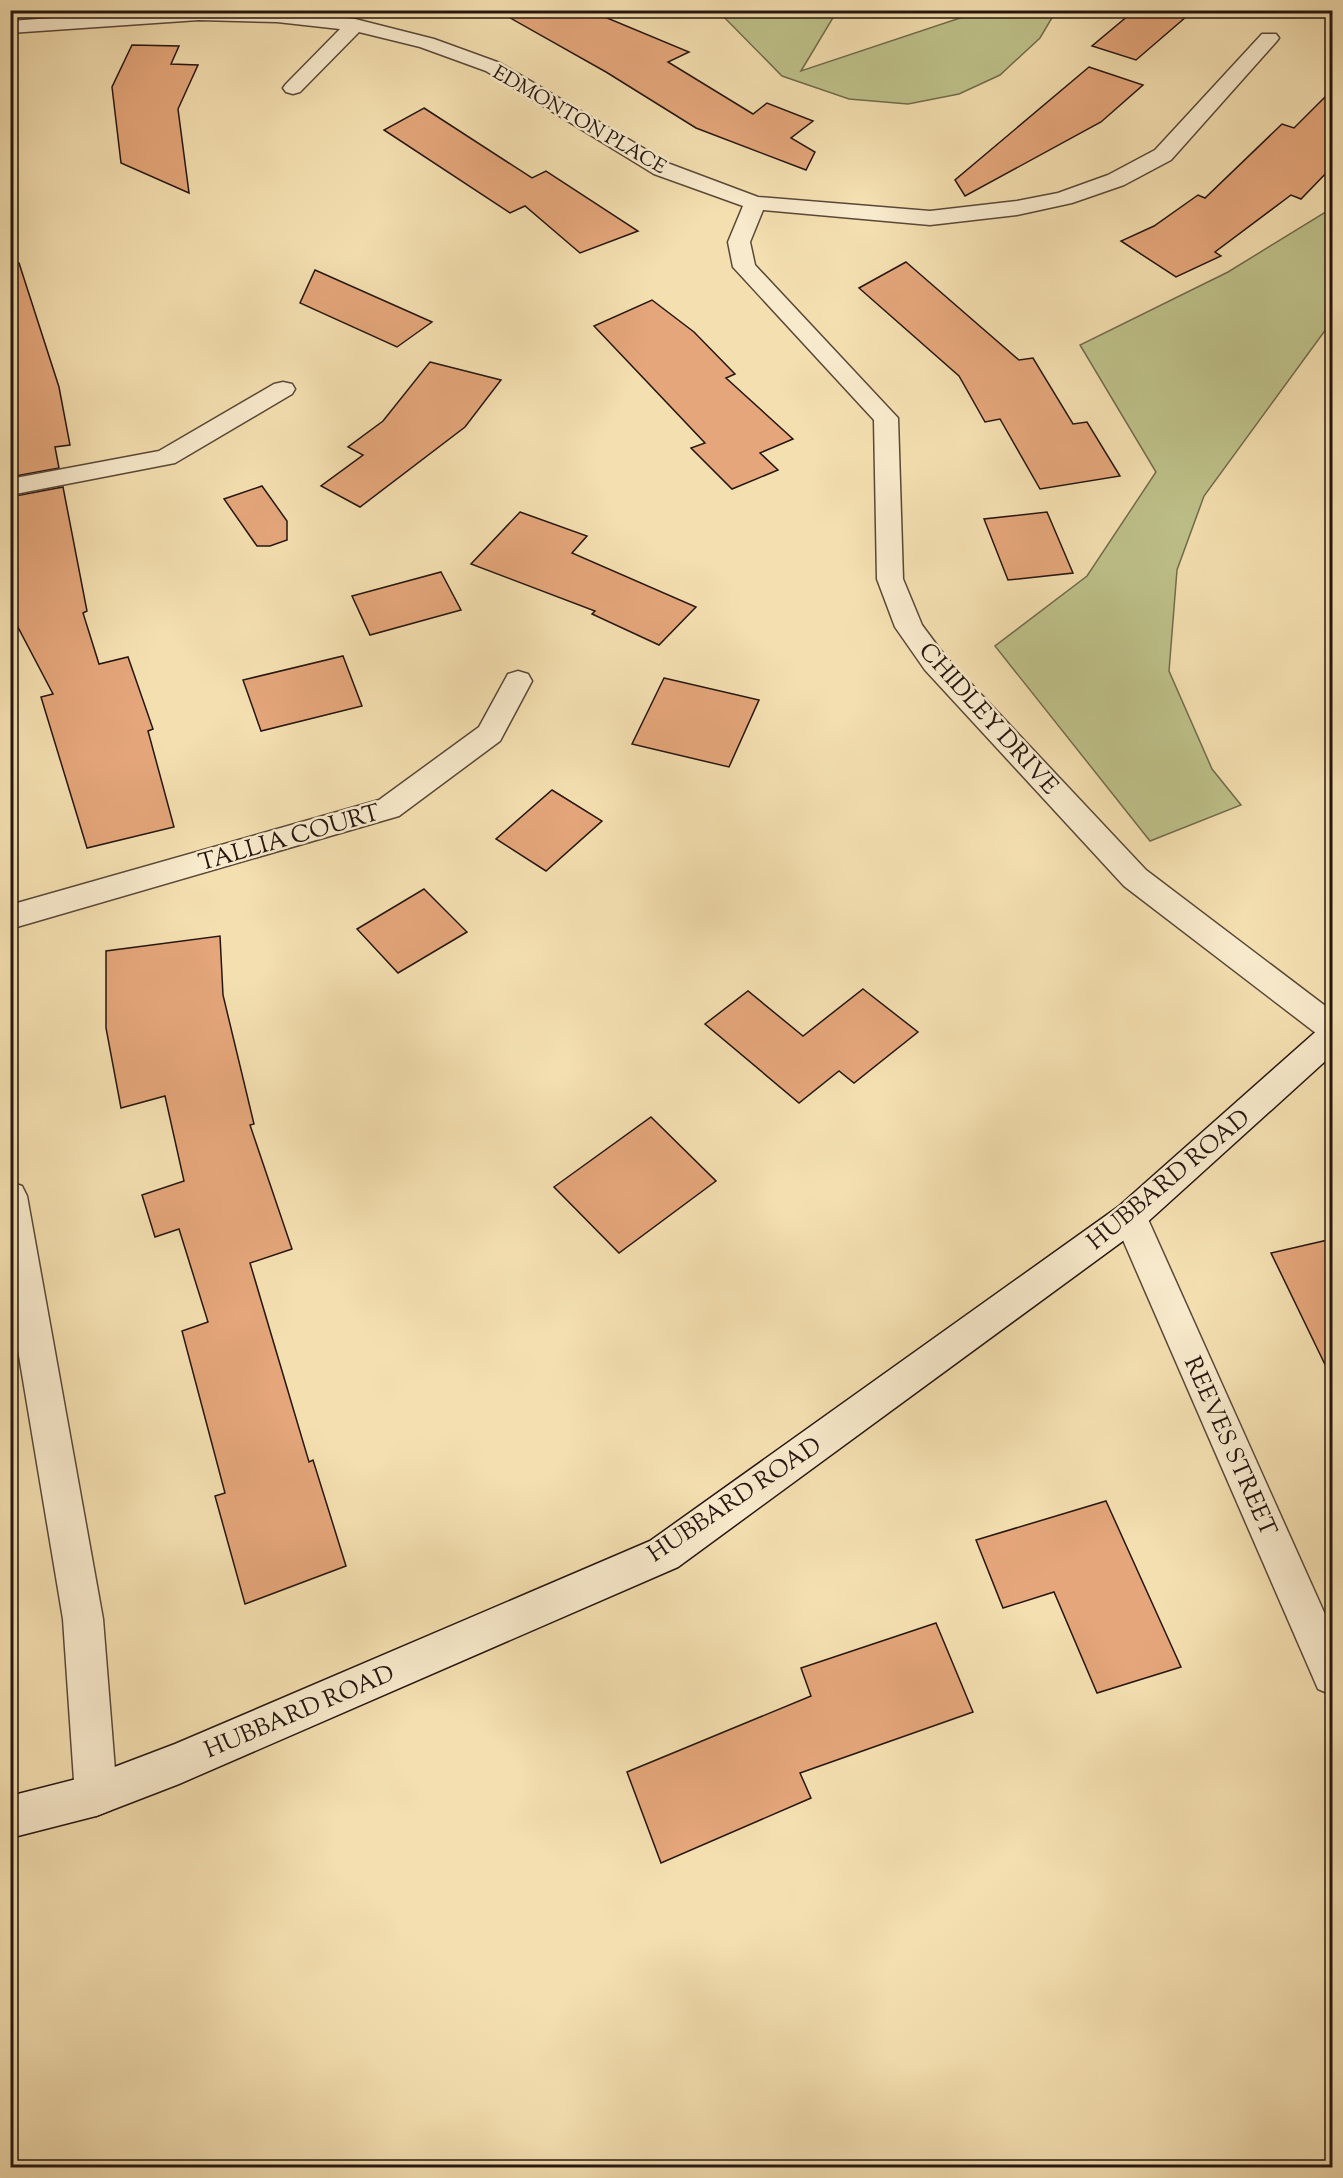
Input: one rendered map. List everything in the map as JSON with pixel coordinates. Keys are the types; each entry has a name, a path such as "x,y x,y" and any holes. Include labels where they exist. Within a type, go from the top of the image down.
{"street":[{"name":"EDMONTON PLACE","path":"10,27 199,14 278,16 355,25 427,43 493,67 662,169 755,203 930,218 1017,208 1064,198 1116,180 1163,155 1269,38"},
{"path":"293,88 355,25"},
{"name":"CHIDLEY DRIVE","path":"755,203 739,242 744,267 886,418 890,579 909,627 935,663 1135,879 1332,1028"},
{"path":"10,487 166,457 283,389"},
{"name":"TALLIA COURT","path":"10,917 389,808 490,734 518,681"},
{"name":"HUBBARD ROAD","path":"10,1817 96,1795 179,1763 664,1554 1130,1217 1332,1036"},
{"path":"10,1196 83,1619 96,1795"},
{"name":"REEVES STREET","path":"1130,1217 1332,1676"}],"green space":[{"path":"718,11 837,11 801,71 981,11 1056,11 1040,38 1000,75 959,94 908,104 849,99 782,76"},
{"path":"1332,208 1332,321 1204,496 1177,570 1169,671 1212,769 1241,805 1150,841 995,646 1087,576 1156,472 1080,345 1228,272"}],"building":[{"path":"496,10 588,10 689,52 668,62 753,114 767,103 813,121 791,138 815,152 806,170 696,128 606,72"},
{"path":"1135,10 1194,10 1136,60 1092,46"},
{"path":"132,45 179,46 171,64 198,65 178,109 189,193 121,163 112,87"},
{"path":"1089,67 1143,85 1101,122 965,196 955,180"},
{"path":"1332,90 1332,167 1301,199 1291,195 1215,252 1221,256 1176,277 1121,241 1154,226 1198,195 1205,198 1282,124 1294,128"},
{"path":"424,108 532,178 546,171 638,231 580,253 525,206 510,213 384,130"},
{"path":"906,262 1019,360 1033,358 1073,424 1087,422 1120,476 1040,489 1000,419 985,422 959,376 859,288"},
{"path":"19,263 59,387 70,445 55,447 59,468 10,477 10,264"},
{"path":"315,270 432,322 397,347 300,303"},
{"path":"652,300 694,332 735,374 726,378 793,439 760,453 778,470 732,489 691,448 705,443 594,326"},
{"path":"430,362 501,380 465,427 360,507 321,486 363,455 348,447 383,421"},
{"path":"262,486 287,521 287,540 270,546 257,546 224,499"},
{"path":"63,487 87,611 83,613 99,664 128,657 153,729 148,731 174,827 87,848 41,697 53,694 10,612 10,497"},
{"path":"520,512 587,536 572,553 696,607 659,645 592,614 595,611 471,564"},
{"path":"1047,512 1073,573 1008,580 984,519"},
{"path":"441,572 461,610 370,635 352,596"},
{"path":"343,656 362,706 261,731 243,680"},
{"path":"664,678 759,700 729,767 632,744"},
{"path":"552,790 602,821 546,871 496,839"},
{"path":"424,889 467,932 398,973 357,929"},
{"path":"220,936 223,995 254,1124 250,1125 292,1249 250,1263 309,1462 313,1460 346,1566 245,1604 215,1496 225,1493 182,1331 208,1322 179,1229 155,1237 142,1195 184,1181 165,1096 121,1108 106,1028 106,951"},
{"path":"863,989 918,1032 854,1083 839,1071 799,1103 705,1024 748,991 803,1036"},
{"path":"651,1117 716,1181 619,1253 554,1187"},
{"path":"1332,1239 1332,1379 1271,1253"},
{"path":"1106,1501 1181,1667 1097,1693 1054,1592 1003,1608 976,1540"},
{"path":"936,1623 973,1712 800,1773 811,1798 661,1863 627,1772 811,1696 801,1668"}]}
